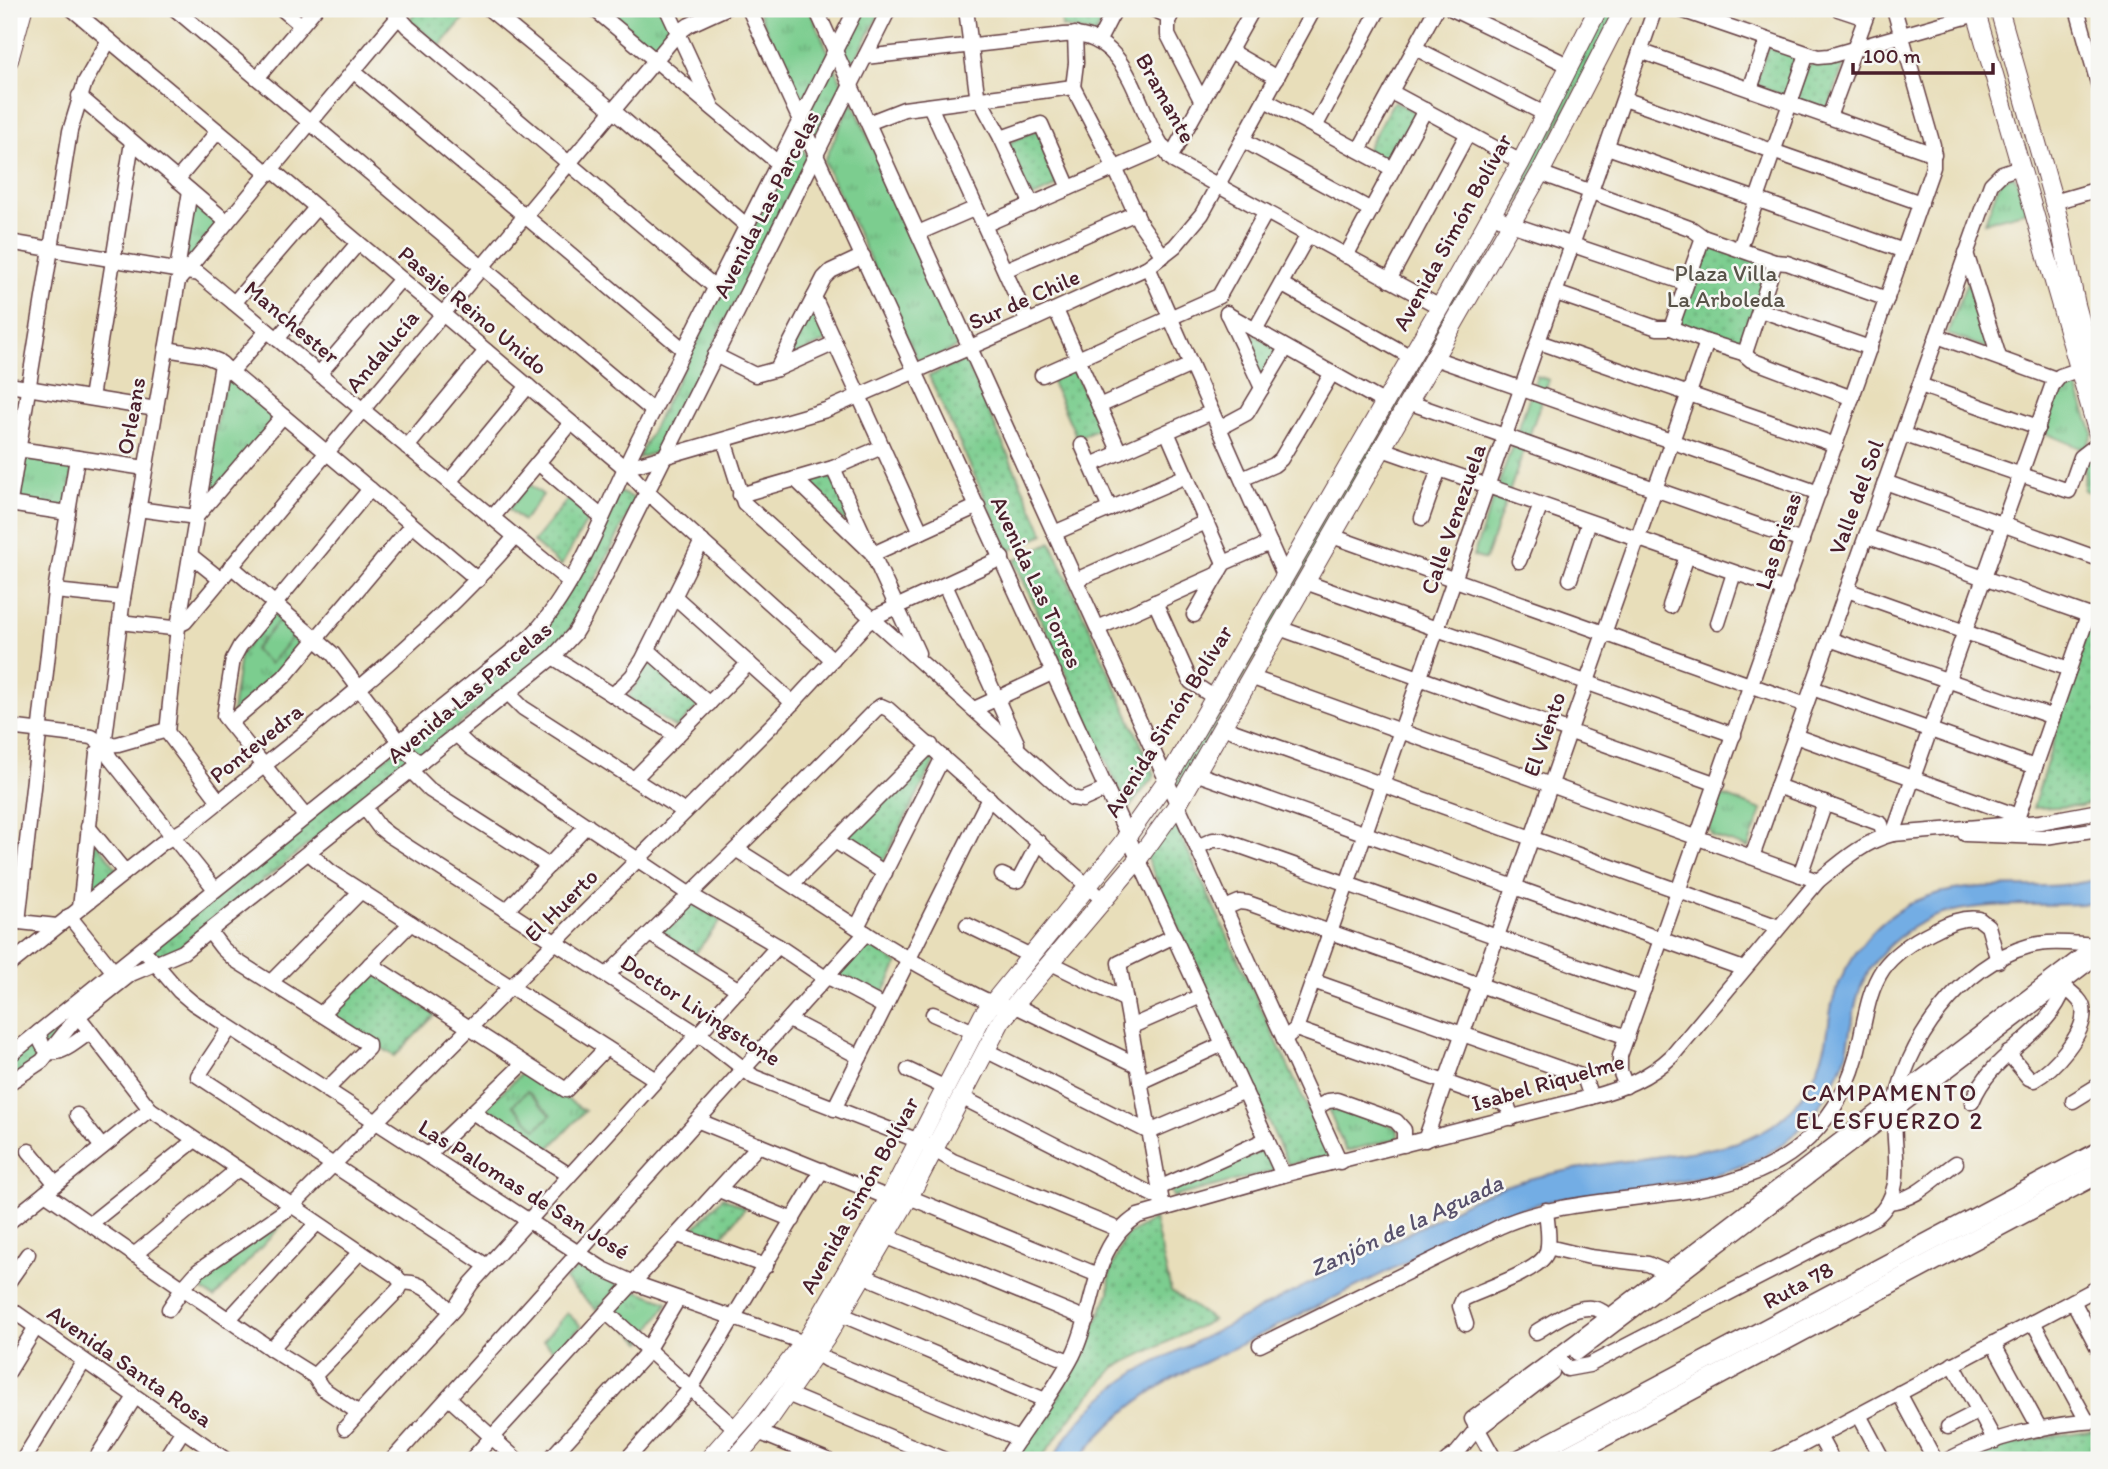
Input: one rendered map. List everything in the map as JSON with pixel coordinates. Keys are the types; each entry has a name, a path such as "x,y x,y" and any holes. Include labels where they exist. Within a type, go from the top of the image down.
{"highway":[{"name":"Ruta 78","path":"1519,1460 2099,1152"},
{"name":"Ruta 78","path":"1560,1460 2099,1173"}],"main road":[{"path":"9,60 12,33 23,9"},
{"path":"12,33 31,9"},
{"name":"Avenida Simón Bolívar","path":"953,1092 985,1050 1009,1008 1139,858 1178,804 1540,173 1624,9"},
{"path":"1999,9 2054,202 2091,367 2099,437"},
{"name":"Avenida Simón Bolívar","path":"734,1460 787,1394 889,1198 926,1145 953,1092 974,1032 991,1002 1088,886 1167,780 1521,162 1570,66 1593,10"},
{"path":"1978,10 2020,167 2099,387"},
{"name":"Avenida Simón Bolívar","path":"708,1460 840,1314 909,1197 926,1145"}],"street":[{"name":"Pasaje Reino Unido","path":"72,9 262,167 277,174 625,468 646,491 833,660"},
{"path":"175,9 653,411"},
{"path":"282,9 302,25"},
{"path":"257,78 315,9"},
{"path":"489,9 747,226"},
{"path":"667,9 713,108"},
{"name":"Andalucía","path":"178,627 678,33 724,9"},
{"name":"Avenida Las Torres","path":"749,9 1283,1175"},
{"name":"Avenida Las Torres","path":"816,9 1340,1161"},
{"name":"Avenida Las Parcelas","path":"9,1056 543,624 570,583 653,411 856,9"},
{"name":"Avenida Las Parcelas","path":"9,1083 51,1053 78,1016 131,974 183,952 553,657 574,634 890,9"},
{"path":"966,9 976,94 1001,138 1032,205"},
{"path":"1153,9 1172,13 1168,26 1169,39 1202,102"},
{"path":"984,226 1115,168 1167,152 1202,102 1253,9"},
{"name":"Sur de Chile","path":"625,468 811,415 1056,310 1148,267 1163,256 1196,222 1314,9"},
{"path":"1315,127 1379,9"},
{"path":"1359,150 1436,9"},
{"path":"1452,9 1570,66"},
{"name":"Calle Venezuela","path":"1296,1029 1655,9"},
{"path":"1678,9 1807,54 1824,56 1978,10"},
{"path":"1829,117 1867,13 1838,9"},
{"name":"Las Brisas","path":"1626,1086 1619,1061 1627,1037 1933,167 1934,154 1894,9"},
{"path":"2077,9 2099,86"},
{"path":"601,10 656,61 778,163"},
{"path":"399,11 408,27 716,288"},
{"name":"Orleans","path":"74,912 97,752 104,745 123,598 181,270 227,222 270,171 399,11"},
{"path":"1098,42 1109,11"},
{"path":"1075,34 1073,87 1148,238 1163,256"},
{"name":"Bramante","path":"865,57 1075,34 1098,42 1119,60 1167,152 1181,166 1440,307"},
{"path":"68,513 9,506 70,131 79,96 109,40"},
{"path":"1750,89 1768,40"},
{"path":"1415,47 1545,114"},
{"path":"1230,51 1277,78"},
{"path":"1640,51 1934,154"},
{"path":"1740,248 1807,54"},
{"path":"353,71 684,350"},
{"path":"868,123 896,111 1073,87"},
{"path":"1391,92 1521,162"},
{"path":"79,96 227,222"},
{"path":"1624,99 1921,203"},
{"path":"1265,100 1393,169"},
{"path":"930,106 1028,322"},
{"path":"1346,256 1425,110"},
{"path":"1001,138 1041,124 1069,188"},
{"path":"177,180 218,131"},
{"path":"1389,280 1468,133"},
{"path":"1243,141 1371,210"},
{"path":"91,398 132,142"},
{"path":"1607,147 1904,250"},
{"name":"Valle del Sol","path":"1752,857 1993,181 2002,173 2020,167"},
{"path":"1540,173 1692,229 1703,237 1775,262 1787,263 1887,299"},
{"path":"2054,202 2099,189"},
{"path":"181,270 190,191"},
{"path":"234,303 316,208"},
{"path":"918,233 976,208"},
{"path":"1042,374 1219,296 1266,212"},
{"path":"1004,270 1136,213"},
{"path":"1491,214 1511,224 1685,283"},
{"path":"1255,330 1308,235"},
{"path":"1671,328 1703,237"},
{"name":"Manchester","path":"9,242 199,274 570,583"},
{"path":"219,801 168,736 167,730 178,627 196,517 227,368 272,335 358,243"},
{"path":"1966,253 1999,357"},
{"path":"777,369 827,274 863,256"},
{"path":"1743,353 1775,262"},
{"path":"1148,267 1284,575"},
{"path":"319,374 401,279"},
{"path":"1280,284 1411,356"},
{"path":"1556,293 1657,328 1671,328 1743,353 1751,360 1852,398"},
{"path":"1219,296 1262,388"},
{"path":"814,297 921,532"},
{"path":"1056,310 1119,453"},
{"path":"1760,310 1870,348"},
{"path":"1227,314 1385,403"},
{"path":"1937,335 2056,379 2091,367"},
{"path":"1539,342 1836,445"},
{"name":"El Viento","path":"1425,1140 1707,342"},
{"path":"715,355 755,375 777,369 835,343"},
{"path":"1219,428 1245,415 1286,348"},
{"path":"166,349 208,356 227,368 478,580"},
{"path":"407,447 486,351"},
{"path":"1434,358 1819,493"},
{"path":"1098,406 1191,365"},
{"path":"1242,479 1274,465 1281,459 1332,373"},
{"path":"1889,835 1913,778 2056,379"},
{"path":"9,385 156,409"},
{"path":"1920,385 2038,426"},
{"path":"449,482 527,386"},
{"path":"1408,402 1802,541"},
{"path":"1091,466 1212,412"},
{"path":"196,517 284,416"},
{"path":"492,518 571,423"},
{"path":"1167,432 1206,522 1221,568 1194,615"},
{"path":"1902,434 2069,491 2081,457 2099,443"},
{"path":"724,440 744,503 1074,799 1082,800 1107,789"},
{"path":"1082,445 1110,509"},
{"path":"740,495 833,468 882,447"},
{"path":"18,449 145,468"},
{"path":"1382,449 1785,590"},
{"path":"57,926 13,921 41,731 55,591 77,458"},
{"path":"538,463 602,517"},
{"path":"833,468 921,661"},
{"path":"1422,518 1439,469"},
{"path":"1054,533 1186,476"},
{"path":"795,479 873,554"},
{"path":"1885,482 2099,558"},
{"path":"305,816 223,712 234,656 370,489"},
{"path":"1519,561 1541,505"},
{"path":"873,554 978,506"},
{"path":"138,509 196,517"},
{"path":"1076,580 1206,522"},
{"path":"1570,579 1589,522"},
{"path":"230,723 279,681 412,525"},
{"path":"1332,536 1806,705"},
{"path":"1795,737 1913,778 2018,819 2069,669 2094,617 1866,536"},
{"name":"Pontevedra","path":"9,965 360,688 478,580 514,537"},
{"path":"612,695 632,676 648,650 702,541"},
{"path":"1098,628 1155,603 1270,543"},
{"path":"190,555 220,579"},
{"path":"1670,606 1687,556"},
{"name":"El Huerto","path":"169,1308 198,1271 292,1206 334,1165 874,618 1002,558"},
{"path":"231,566 333,654 401,740 430,790 550,866"},
{"path":"1718,623 1734,573"},
{"path":"1306,582 1734,734"},
{"path":"945,585 1021,751"},
{"path":"1847,590 2069,669"},
{"path":"55,591 123,598"},
{"path":"674,596 793,703"},
{"path":"1155,603 1191,682 1215,698"},
{"path":"120,622 178,627"},
{"path":"1279,628 1717,784"},
{"path":"1829,639 2053,717"},
{"path":"648,650 709,704"},
{"path":"553,657 677,736"},
{"path":"634,779 749,663"},
{"path":"974,709 1054,672"},
{"path":"1251,677 1818,881"},
{"path":"1812,688 2035,767"},
{"path":"508,693 523,708 685,812"},
{"path":"607,975 688,894 737,850 881,706 890,693"},
{"path":"881,706 931,745 1102,899"},
{"path":"9,727 92,737 104,745 108,755 215,889"},
{"path":"1222,727 1779,927"},
{"path":"104,745 118,744 167,730"},
{"path":"457,734 471,748 688,894 827,977 885,1007"},
{"path":"792,884 931,745"},
{"path":"393,1460 827,977 862,930 885,873 943,757"},
{"path":"1195,773 1745,969"},
{"path":"1777,786 1881,824 1889,835"},
{"path":"835,1109 989,798"},
{"path":"1800,875 1825,803"},
{"name":"Doctor Livingstone","path":"365,808 384,831 698,1034 754,1077 926,1145 953,1161 1120,1230"},
{"name":"Isabel Riquelme","path":"1161,1198 1283,1175 1512,1118 1626,1086 1656,1070 1671,1056 1818,881 1852,854 1889,835 2018,819 2062,819 2099,811"},
{"path":"506,911 587,825"},
{"path":"88,827 125,872"},
{"name":"Isabel Riquelme","path":"1936,830 1983,836 2045,837 2099,829"},
{"path":"1197,847 1213,840 1223,840 1644,989"},
{"path":"835,841 885,873"},
{"path":"1002,875 1019,880 1039,842"},
{"path":"737,850 908,961 991,1002 1009,1008 1020,1008 1137,1065"},
{"path":"309,853 331,873 655,1079"},
{"path":"271,982 361,891"},
{"path":"1225,908 1245,902 1627,1037"},
{"path":"74,912 114,972"},
{"path":"1260,1345 1501,1226 1546,1210 1708,1186 1749,1175 1776,1163 1811,1136 1841,1096 1853,1067 1869,1000 1884,968 1902,950 1946,925 1974,918 1986,923 1998,961"},
{"path":"321,1014 411,923"},
{"path":"967,925 1031,956"},
{"path":"209,931 230,956 369,1046 326,1090"},
{"path":"650,934 738,990"},
{"path":"1161,1198 1119,963 1174,936"},
{"path":"1560,1360 1567,1368 1572,1369 1589,1365 1881,1213 1889,1202 1895,1185 1897,1167 1894,1131 1898,1094 1910,1059 1932,1021 1960,988 2020,949 2036,944 2098,948"},
{"name":"Las Palomas de San José","path":"147,945 148,955 183,996 603,1269 809,1349 827,1360 1019,1439"},
{"path":"345,1428 451,1312 528,1220 778,946"},
{"path":"1447,1460 1457,1453 1475,1424 1674,1270 1895,1110 2060,982 2098,948"},
{"path":"1049,962 1126,1000"},
{"path":"370,964 566,1090 606,1048"},
{"path":"1313,981 1581,1076 1586,1080 1591,1097"},
{"path":"2008,1053 2029,1078 2034,1080 2063,1055 2079,1028 2084,1010 2082,1004 2060,982"},
{"path":"1972,1102 1983,1080 2008,1053 2047,1020 2059,1002 2060,982"},
{"path":"1792,1182 1898,1094 2060,982"},
{"path":"1130,1027 1201,996"},
{"path":"933,1014 974,1032"},
{"path":"78,1016 150,1109 396,1276 401,1283"},
{"path":"789,1020 860,1057"},
{"path":"230,1028 198,1076 487,1266"},
{"path":"1284,1039 1296,1029 1504,1103 1512,1118"},
{"path":"39,1032 42,1045 51,1053 63,1051 90,1032"},
{"path":"1140,1082 1223,1044"},
{"path":"985,1050 1149,1132 1245,1091"},
{"path":"428,1155 524,1063"},
{"path":"908,1070 1161,1198"},
{"path":"2073,1101 2099,1085"},
{"path":"1316,1108 1328,1101 1337,1100 1396,1121 1404,1130 1404,1145"},
{"path":"9,1221 150,1109"},
{"path":"472,1112 569,1175"},
{"path":"77,1115 102,1147"},
{"path":"699,1121 889,1198"},
{"path":"1005,1460 1069,1362 1087,1319 1105,1252 1120,1230 1161,1198 1267,1139"},
{"path":"90,1224 195,1140"},
{"path":"471,1460 759,1145"},
{"path":"29,1151 50,1188 90,1224 314,1376 322,1388 359,1413"},
{"path":"1889,1202 1904,1199 1924,1189 1956,1163"},
{"path":"134,1255 238,1169"},
{"path":"626,1460 691,1388 822,1170"},
{"path":"719,1190 793,1220"},
{"path":"909,1197 1098,1275"},
{"path":"1466,1324 1460,1306 1463,1300 1535,1266 1545,1255 1548,1247 1546,1210"},
{"path":"228,1320 317,1223"},
{"path":"678,1235 766,1266"},
{"path":"885,1236 1087,1319"},
{"path":"1548,1247 1590,1257 1674,1270"},
{"path":"271,1349 360,1252"},
{"path":"9,1281 28,1254"},
{"path":"862,1275 1069,1362"},
{"path":"401,1283 414,1282 438,1298 451,1312"},
{"path":"314,1376 399,1289 401,1283"},
{"path":"1778,1459 2099,1287"},
{"path":"1560,1360 1608,1316 1641,1297"},
{"path":"549,1460 647,1349 678,1299"},
{"path":"2073,1301 2099,1350"},
{"path":"1536,1332 1582,1308 1596,1307 1608,1316"},
{"name":"Avenida Santa Rosa","path":"9,1308 226,1460"},
{"path":"606,1312 736,1429"},
{"path":"840,1314 1045,1400"},
{"path":"1948,1460 1995,1441 2040,1429 2093,1421 2033,1322"},
{"path":"9,1371 36,1327"},
{"path":"1993,1343 2040,1429"},
{"path":"23,1460 85,1361"},
{"path":"1954,1364 1995,1441"},
{"path":"1899,1393 1935,1460"},
{"path":"787,1394 945,1460"},
{"path":"95,1460 135,1397"},
{"path":"449,1398 517,1460"},
{"path":"1948,1427 1979,1410"},
{"path":"1858,1415 1883,1460"},
{"path":"1475,1424 1492,1455"},
{"path":"164,1460 183,1430"},
{"path":"758,1432 827,1460"},
{"path":"1819,1436 1832,1460"}],"green space":[{"path":"419,9 472,9 440,46 409,20"},
{"path":"618,9 664,9 673,29 658,48 653,48 610,13"},
{"path":"757,9 809,9 829,53 802,104 798,102"},
{"path":"864,9 882,9 851,68 840,55"},
{"path":"1061,9 1084,9 1103,18 1096,34 1062,27"},
{"path":"1602,9 1618,9 1510,218 1498,212"},
{"path":"1768,47 1797,54 1800,59 1786,96 1755,85"},
{"path":"1848,54 1826,114 1794,101 1807,66"},
{"path":"834,65 844,88 815,144 804,119"},
{"path":"852,100 959,346 920,365 824,162"},
{"path":"1394,101 1418,114 1391,164 1366,150"},
{"path":"1039,129 1063,183 1031,198 1006,144"},
{"path":"799,138 807,159 660,451 638,458"},
{"path":"2013,176 2017,180 2027,211 1985,222 2000,181"},
{"path":"192,199 219,224 184,270"},
{"path":"1493,221 1503,226 1178,791 1172,778"},
{"name":"Plaza Villa La Arboleda","path":"1710,243 1765,262 1769,268 1743,345 1736,348 1681,328 1677,321 1703,246"},
{"path":"1968,279 1989,349 1947,334"},
{"path":"813,304 828,340 786,360"},
{"path":"1233,322 1282,352 1263,382"},
{"path":"965,360 1044,534 1009,551 929,376"},
{"path":"1073,368 1099,428 1077,438 1050,378"},
{"path":"225,375 276,418 202,507"},
{"path":"1537,376 1549,380 1485,560 1473,556"},
{"path":"2074,379 2093,433 2085,450 2045,433 2060,384"},
{"path":"2098,449 2099,496 2084,490 2085,463"},
{"path":"22,456 74,463 66,512 14,501"},
{"path":"831,474 861,537 806,483"},
{"path":"529,484 543,495 523,521 509,509"},
{"path":"619,492 636,499 574,623 557,646 171,954 133,969 36,1062 9,1078 9,1060 536,637"},
{"path":"569,498 590,516 561,566 533,542"},
{"path":"1051,542 1155,775 1128,809 1014,560"},
{"path":"275,611 310,639 272,683 231,719 240,655"},
{"path":"279,621 295,634 270,664 254,650"},
{"path":"2090,621 2099,624 2099,801 2080,806 2033,808"},
{"path":"650,659 701,704 676,728 628,697"},
{"path":"927,752 935,760 882,864 844,839"},
{"path":"1721,795 1762,810 1748,848 1712,836 1709,829"},
{"path":"1173,819 1330,1156 1288,1164 1145,855"},
{"path":"92,836 119,872 84,899"},
{"path":"690,901 721,920 692,958 654,936"},
{"path":"864,941 898,964 880,1000 832,976"},
{"path":"371,969 435,1015 395,1056 326,1014"},
{"path":"524,1071 585,1111 545,1153 480,1113"},
{"path":"527,1091 551,1115 536,1129 513,1105"},
{"path":"1334,1105 1394,1127 1398,1130 1398,1137 1346,1151 1327,1107"},
{"path":"1266,1149 1276,1170 1173,1197 1171,1189"},
{"path":"723,1197 745,1208 716,1244 689,1234"},
{"path":"291,1215 214,1298 194,1284"},
{"path":"1154,1219 1171,1291 1213,1320 1115,1367 1076,1411 1040,1460 1014,1460 1058,1397 1084,1350 1109,1293 1110,1272 1125,1237"},
{"path":"581,1263 596,1277 621,1285 597,1310 565,1280"},
{"path":"630,1288 668,1302 642,1342 609,1312"},
{"path":"567,1313 581,1326 557,1353 543,1341"},
{"path":"2099,1430 2099,1460 2086,1457 2068,1460 1966,1460 2031,1440"}],"water":[{"path":"2099,879 2099,903 2005,905 1950,912 1919,924 1892,943 1880,955 1862,983 1845,1058 1828,1093 1794,1135 1757,1159 1725,1171 1691,1179 1550,1201 1486,1223 1179,1375 1124,1412 1100,1434 1079,1460 1052,1460 1069,1434 1090,1410 1138,1371 1467,1202 1493,1190 1548,1174 1726,1145 1763,1131 1786,1114 1811,1081 1826,1042 1833,1000 1854,955 1875,930 1901,909 1938,893 1961,889 2053,886"}],"district":[{"name":"CAMPAMENTO EL ESFUERZO 2","path":"1890,1106"}],"water label":[{"name":"Zanjón de la Aguada","path":"1406,1225"}]}
